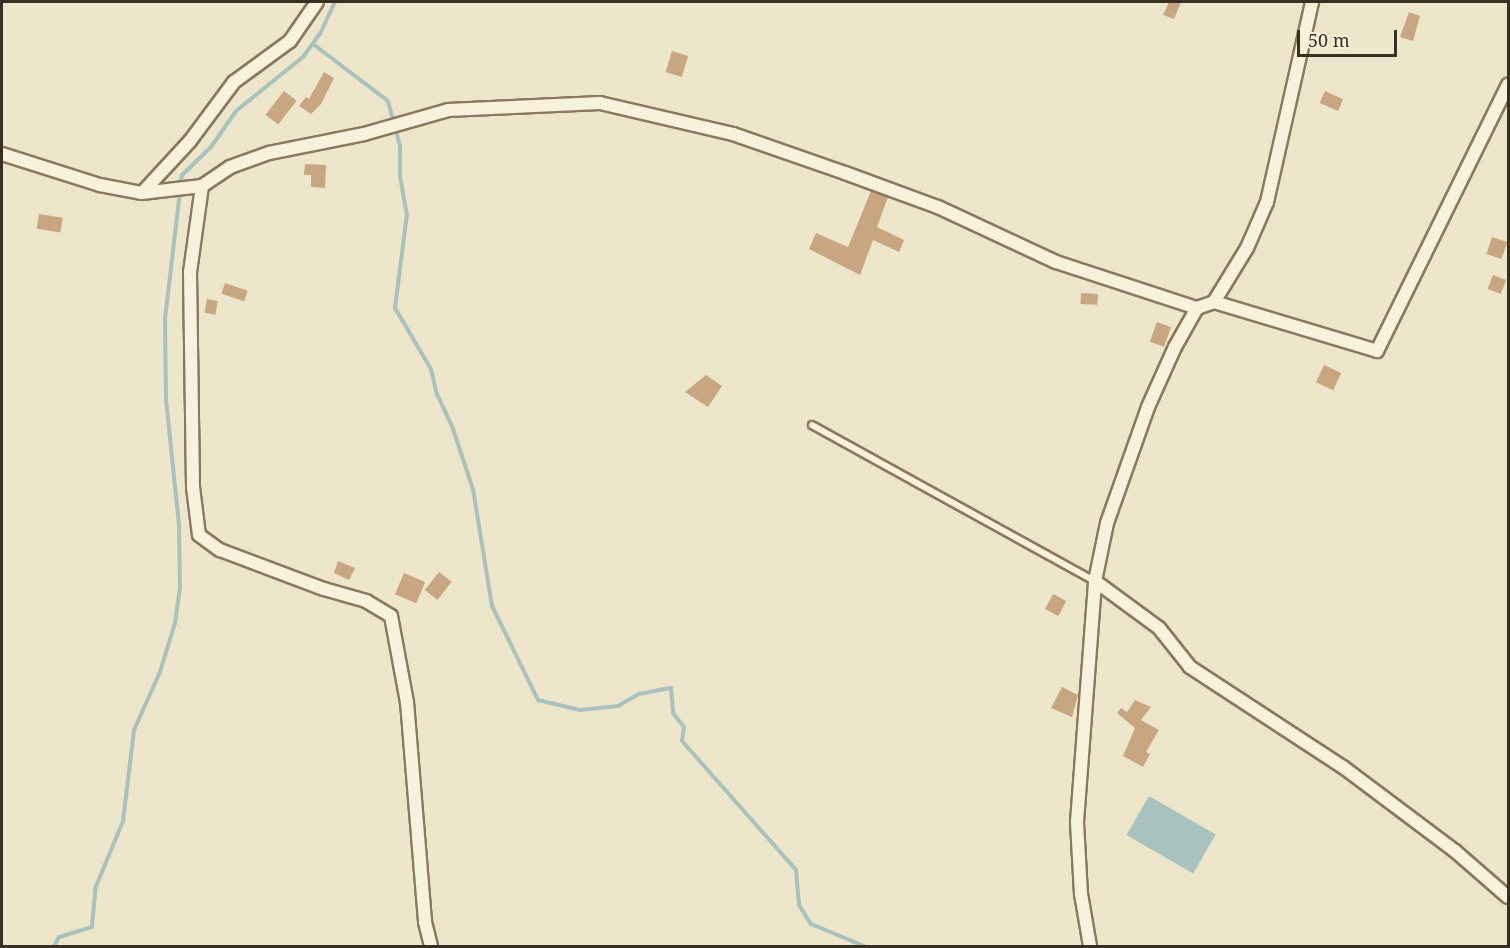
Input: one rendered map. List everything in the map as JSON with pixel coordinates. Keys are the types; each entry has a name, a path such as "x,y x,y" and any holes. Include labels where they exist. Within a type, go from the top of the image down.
{"street":[{"path":"142,193 190,141 234,82 290,41 317,2"},
{"path":"1214,302 1247,248 1267,202 1312,2"},
{"path":"2,153 100,185 142,193 202,186 231,167 269,153 364,134 448,110 600,102 712,128 834,169 938,207 1056,262 1197,308 1214,302 1377,351 1509,85"},
{"path":"202,186 190,272 192,487 199,536 220,550 324,589 366,601 391,616 408,702 420,877 431,946"},
{"path":"1090,946 1081,894 1077,822 1095,581 1107,523 1148,407 1197,308"},
{"path":"1095,581 1159,628 1190,667 1343,767 1455,851 1509,897"}],"lane":[{"path":"812,425 1095,581"}],"water":[{"path":"1149,796 1216,834 1193,873 1126,835"}],"building":[{"path":"1169,2 1181,2 1174,19 1163,15"},
{"path":"1409,12 1420,16 1413,41 1400,37"},
{"path":"672,51 688,56 682,77 666,72"},
{"path":"324,72 334,78 321,104 311,114 299,106 306,97 309,99"},
{"path":"284,91 297,101 278,124 266,115"},
{"path":"1325,91 1343,99 1338,111 1320,103"},
{"path":"305,164 326,165 325,188 311,187 311,175 304,175"},
{"path":"871,191 888,197 877,227 904,240 899,252 873,240 860,275 809,249 816,233 848,247"},
{"path":"39,214 63,218 60,233 37,229"},
{"path":"1492,237 1507,242 1502,259 1486,254"},
{"path":"1493,275 1506,280 1501,294 1488,289"},
{"path":"225,283 248,291 244,301 221,293"},
{"path":"1081,293 1098,294 1097,305 1080,304"},
{"path":"207,299 218,301 215,315 205,313"},
{"path":"1157,322 1171,327 1164,347 1150,342"},
{"path":"1324,365 1341,373 1333,390 1316,382"},
{"path":"706,375 722,386 708,407 685,392"},
{"path":"338,561 355,568 349,580 334,573"},
{"path":"439,572 452,582 437,600 425,590"},
{"path":"404,573 425,582 416,603 395,594"},
{"path":"1053,594 1066,601 1058,616 1045,609"},
{"path":"1062,687 1078,695 1072,717 1051,708"},
{"path":"1135,700 1151,707 1141,720 1159,730 1146,752 1150,754 1143,767 1123,756 1135,728 1117,713 1121,708 1127,712"}],"waterway":[{"path":"54,946 59,937 92,927 95,889 123,821 134,730 160,672 175,623 180,588 179,525 166,400 165,319 182,175 211,147 236,111 303,57 320,34 335,2"},
{"path":"313,44 388,101 400,146 400,176 407,214 395,308 431,369 437,394 453,429 473,489 492,606 538,700 580,710 618,706 639,694 671,688 673,713 684,727 682,741 796,870 799,905 811,924 864,946"}]}
